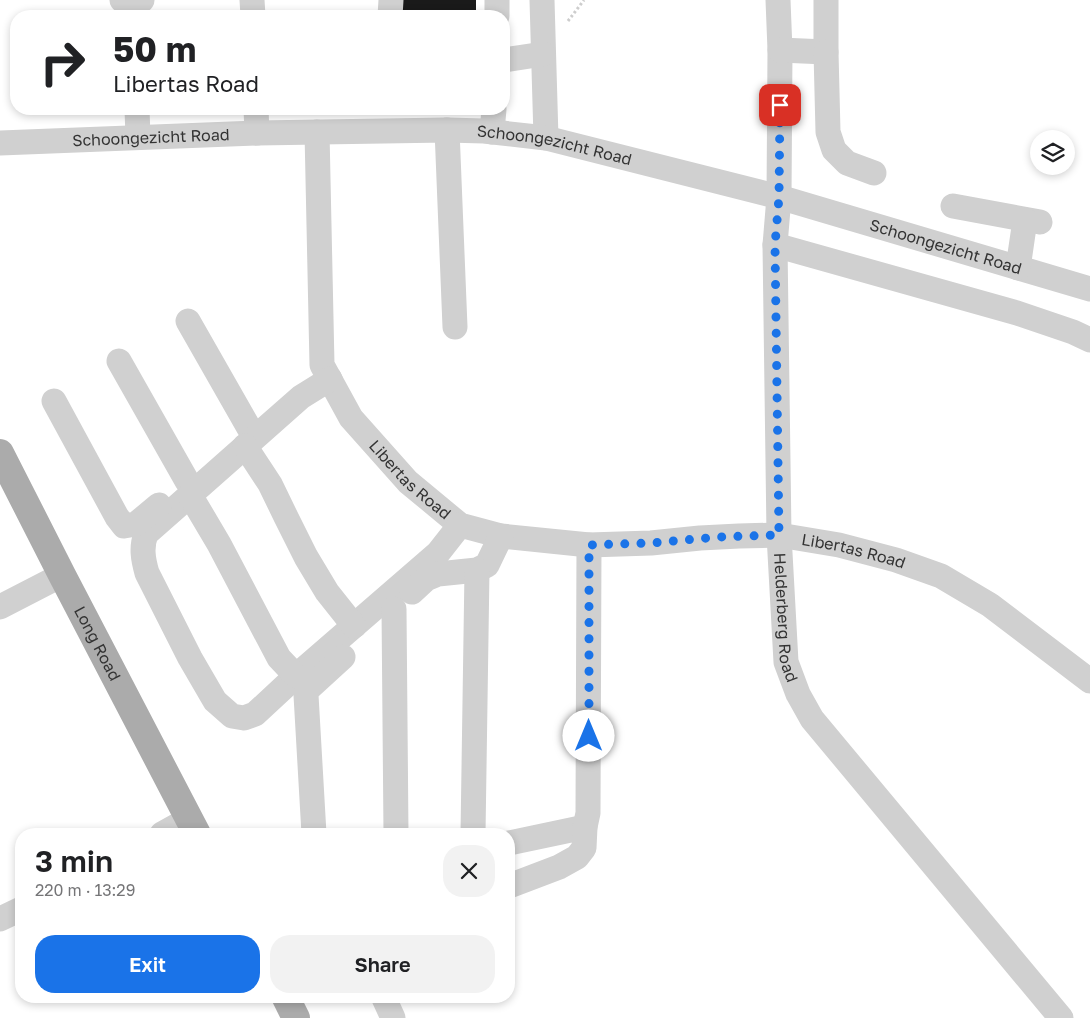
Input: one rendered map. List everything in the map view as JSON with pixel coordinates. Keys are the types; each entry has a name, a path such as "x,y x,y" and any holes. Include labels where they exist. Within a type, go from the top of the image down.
{"main road":[{"name":"Long Road","path":"0,453 193,826"},
{"path":"288,1003 296,1018"}],"street":[{"path":"542,0 546,138"},
{"name":"Helderberg Road","path":"778,0 780,50 779,197 775,245 779,535 786,662 798,694 812,719 1061,1018"},
{"path":"826,0 828,132 834,150 847,163 874,173"},
{"path":"780,50 826,52"},
{"path":"510,59 544,54"},
{"path":"137,115 138,137"},
{"name":"Schoongezicht Road","path":"0,142 138,137 257,121 317,132 374,120 447,130 493,120 546,138 779,197 1090,290"},
{"path":"447,130 455,327"},
{"name":"Libertas Road","path":"317,132 326,372 351,418 408,482 460,525 501,536 589,545 779,535 839,545 896,560 941,576 990,605 1090,681"},
{"path":"953,206 1033,221 1018,268"},
{"path":"775,245 1017,313 1073,332 1090,340"},
{"path":"188,321 306,557 327,592 354,626"},
{"path":"119,361 279,658 296,676"},
{"path":"326,372 301,397 247,437 189,488 146,534 142,544 147,573 190,658 215,701 232,716 244,718 255,714 438,553 460,525"},
{"path":"54,401 117,517 124,526 136,524 189,488"},
{"path":"314,828 306,695 308,689 426,579 438,574 477,570 487,565 501,536"},
{"path":"515,884 559,867 578,857 584,848 584,827 588,813 589,545"},
{"path":"473,828 477,570"},
{"path":"0,607 62,575"},
{"path":"394,609 396,828"},
{"path":"515,842 584,827"},
{"path":"0,920 15,911"},
{"path":"387,1003 393,1018"}],"building":[{"path":"400,0 476,0 476,10 401,10"}],"route":[{"path":"589,736 589,545 779,535 775,245 779,197 780,105"}]}
